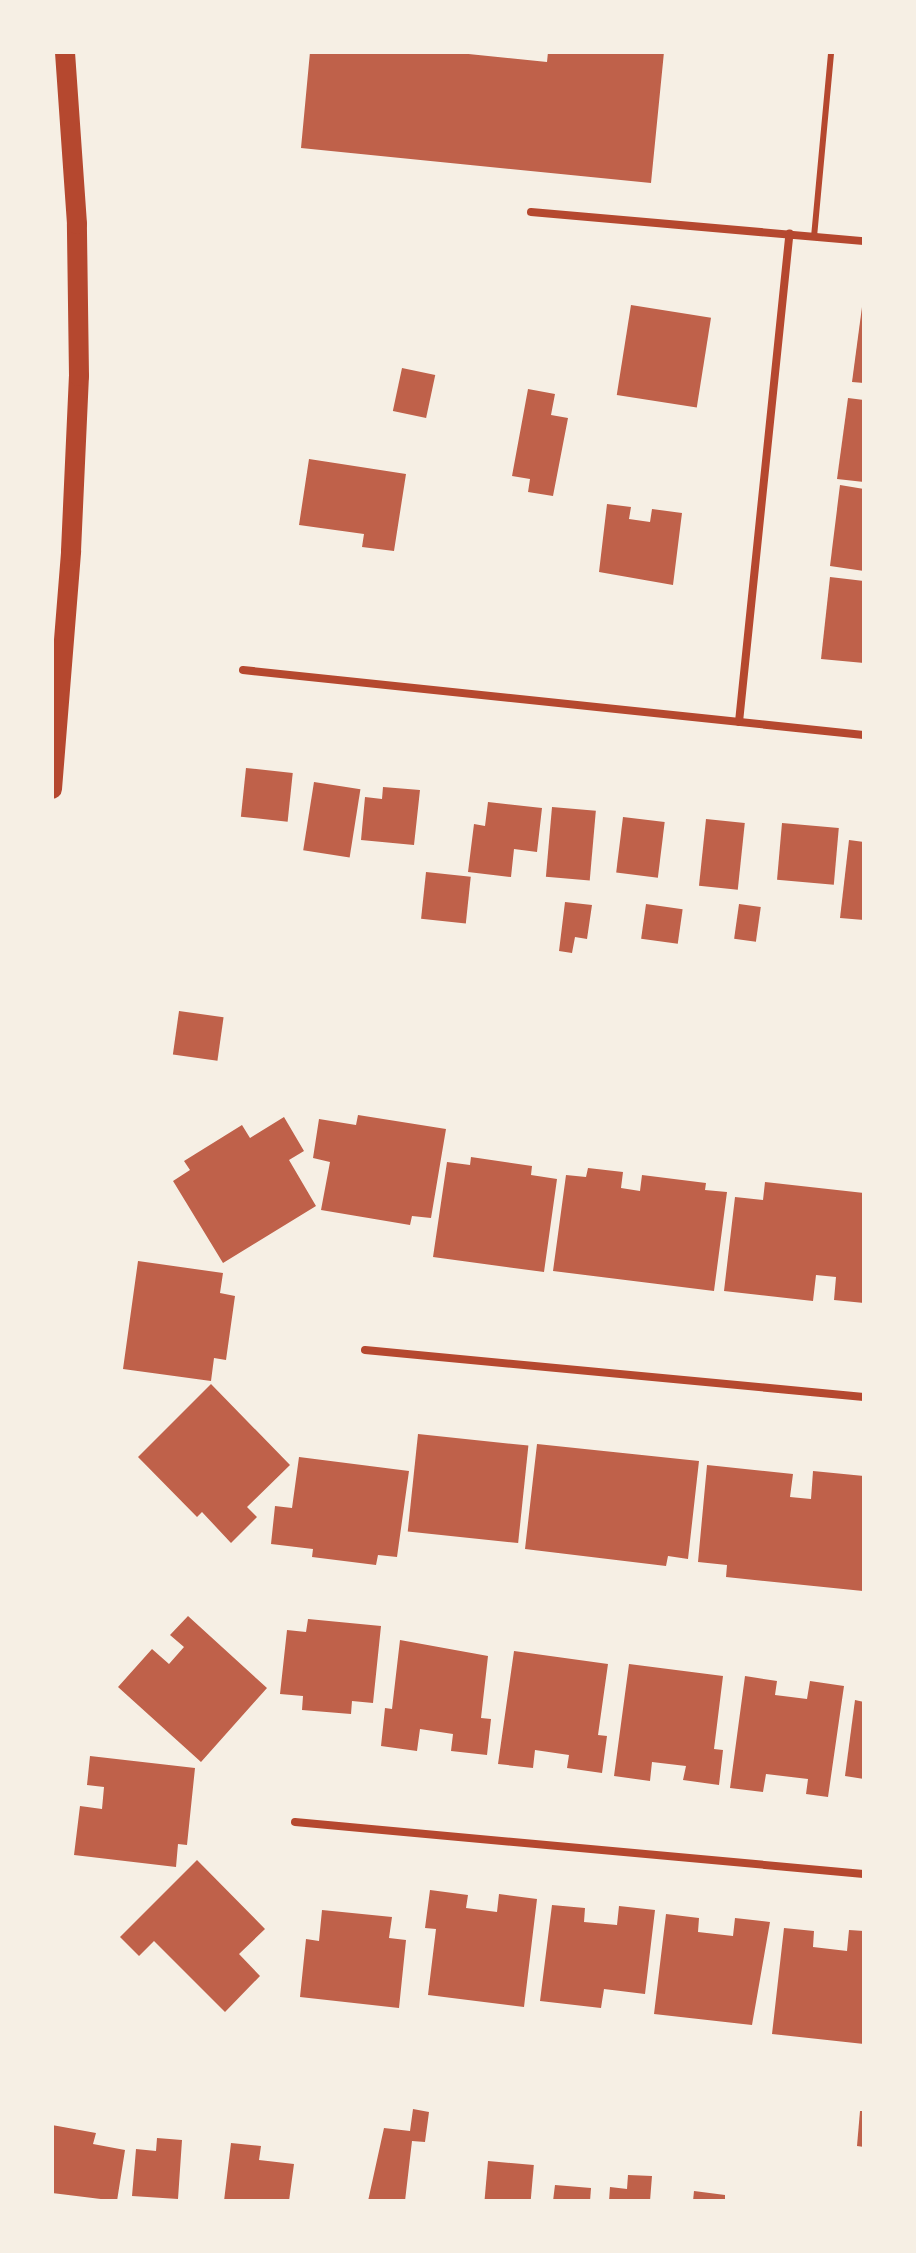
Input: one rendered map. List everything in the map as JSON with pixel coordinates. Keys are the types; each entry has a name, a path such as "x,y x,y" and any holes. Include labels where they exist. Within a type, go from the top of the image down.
{"main road":[{"path":"52,789 71,551 79,376 77,224 65,52"}],"street":[{"path":"531,212 864,241"},
{"path":"739,722 789,234"},
{"path":"243,670 864,735"},
{"path":"365,1350 864,1397"},
{"path":"295,1822 864,1874"}],"lane":[{"path":"814,237 831,52"}],"building":[{"path":"310,52 449,52 547,62 548,52 664,52 651,183 301,148"},
{"path":"631,305 711,318 697,408 617,395"},
{"path":"864,307 864,383 852,382"},
{"path":"402,368 435,375 426,418 393,411"},
{"path":"528,389 555,394 551,415 568,418 553,496 528,492 530,479 512,476"},
{"path":"848,398 864,400 864,482 837,479"},
{"path":"309,459 406,474 394,551 362,547 364,534 299,525"},
{"path":"840,485 864,489 864,571 830,566"},
{"path":"607,504 631,507 629,519 650,522 652,509 682,513 673,585 599,572"},
{"path":"830,577 864,581 864,663 821,659"},
{"path":"246,768 293,773 288,822 241,817"},
{"path":"314,782 360,789 350,858 303,850"},
{"path":"383,787 420,790 414,845 361,840 365,797 382,799"},
{"path":"488,802 542,808 537,852 514,849 511,877 468,872 474,824 485,826"},
{"path":"552,807 596,811 590,881 546,877"},
{"path":"623,817 665,822 658,878 616,873"},
{"path":"706,819 745,823 738,890 699,886"},
{"path":"782,823 839,828 834,885 777,880"},
{"path":"849,840 864,842 864,920 840,918"},
{"path":"426,872 471,877 466,923 421,919"},
{"path":"565,902 592,905 587,939 575,937 572,953 559,951"},
{"path":"646,904 683,909 678,944 641,939"},
{"path":"739,904 761,907 756,942 734,939"},
{"path":"179,1011 224,1017 217,1061 173,1055"},
{"path":"358,1115 446,1129 431,1218 412,1216 410,1225 321,1210 330,1162 313,1158 319,1119 356,1125"},
{"path":"284,1117 304,1151 289,1160 316,1206 223,1263 173,1181 190,1170 184,1161 242,1125 250,1138"},
{"path":"471,1157 532,1166 531,1175 557,1179 544,1272 433,1257 447,1162 470,1165"},
{"path":"588,1168 623,1172 621,1188 640,1191 642,1175 706,1183 705,1190 727,1192 714,1291 553,1271 566,1175 586,1177"},
{"path":"765,1182 864,1193 864,1303 834,1300 836,1277 816,1275 813,1301 724,1291 735,1197 763,1200"},
{"path":"138,1261 223,1273 220,1293 235,1296 226,1360 214,1358 211,1381 123,1369"},
{"path":"211,1384 290,1465 247,1507 257,1517 231,1543 202,1512 197,1517 138,1457"},
{"path":"418,1434 528,1446 518,1543 408,1531"},
{"path":"537,1444 699,1461 688,1559 668,1556 666,1566 525,1549"},
{"path":"299,1457 409,1471 397,1557 378,1555 376,1565 312,1557 313,1549 271,1544 275,1506 292,1508"},
{"path":"707,1465 793,1474 790,1497 811,1499 813,1471 864,1476 863,1591 726,1577 727,1565 698,1562"},
{"path":"188,1616 267,1688 201,1762 118,1687 152,1649 169,1664 184,1647 170,1635"},
{"path":"308,1619 381,1626 373,1703 352,1701 351,1714 302,1710 303,1696 280,1694 287,1630 306,1632"},
{"path":"400,1640 488,1656 481,1718 491,1719 487,1755 451,1751 453,1734 420,1729 417,1751 381,1746 385,1708 392,1709"},
{"path":"514,1651 608,1664 598,1735 607,1736 602,1773 567,1768 569,1755 535,1750 533,1768 498,1764"},
{"path":"629,1664 723,1676 714,1749 723,1750 719,1785 683,1780 686,1766 652,1762 650,1781 614,1776"},
{"path":"745,1676 777,1681 775,1695 807,1699 810,1681 844,1686 828,1797 806,1794 808,1779 766,1774 763,1792 730,1788"},
{"path":"855,1700 864,1702 864,1779 845,1776"},
{"path":"90,1756 195,1768 187,1845 178,1844 176,1867 74,1855 80,1806 102,1809 104,1787 87,1785"},
{"path":"197,1860 265,1929 239,1954 260,1976 225,2012 154,1941 139,1956 120,1937"},
{"path":"430,1890 468,1895 466,1908 497,1912 499,1894 537,1899 524,2007 428,1995 436,1929 425,1928"},
{"path":"552,1905 585,1908 584,1922 617,1925 619,1906 655,1910 645,1994 604,1989 601,2008 540,2001"},
{"path":"322,1910 392,1917 389,1938 406,1940 399,2008 300,1997 306,1939 319,1941"},
{"path":"666,1914 699,1918 698,1932 733,1936 735,1918 770,1922 752,2025 654,2014"},
{"path":"784,1928 814,1931 813,1947 847,1951 849,1930 864,1931 864,2044 772,2034"},
{"path":"413,2109 429,2112 425,2142 412,2141 405,2201 368,2201 384,2128 410,2131"},
{"path":"860,2111 864,2111 864,2147 857,2146"},
{"path":"52,2125 96,2133 93,2144 125,2150 117,2201 52,2193"},
{"path":"157,2138 182,2140 178,2199 132,2196 136,2149 156,2151"},
{"path":"231,2143 261,2146 259,2160 294,2164 289,2201 224,2201"},
{"path":"488,2161 534,2165 531,2201 485,2201"},
{"path":"628,2175 652,2176 650,2201 609,2201 610,2187 627,2189"},
{"path":"555,2185 591,2188 590,2201 553,2201"},
{"path":"694,2191 725,2195 725,2201 693,2201"}]}
